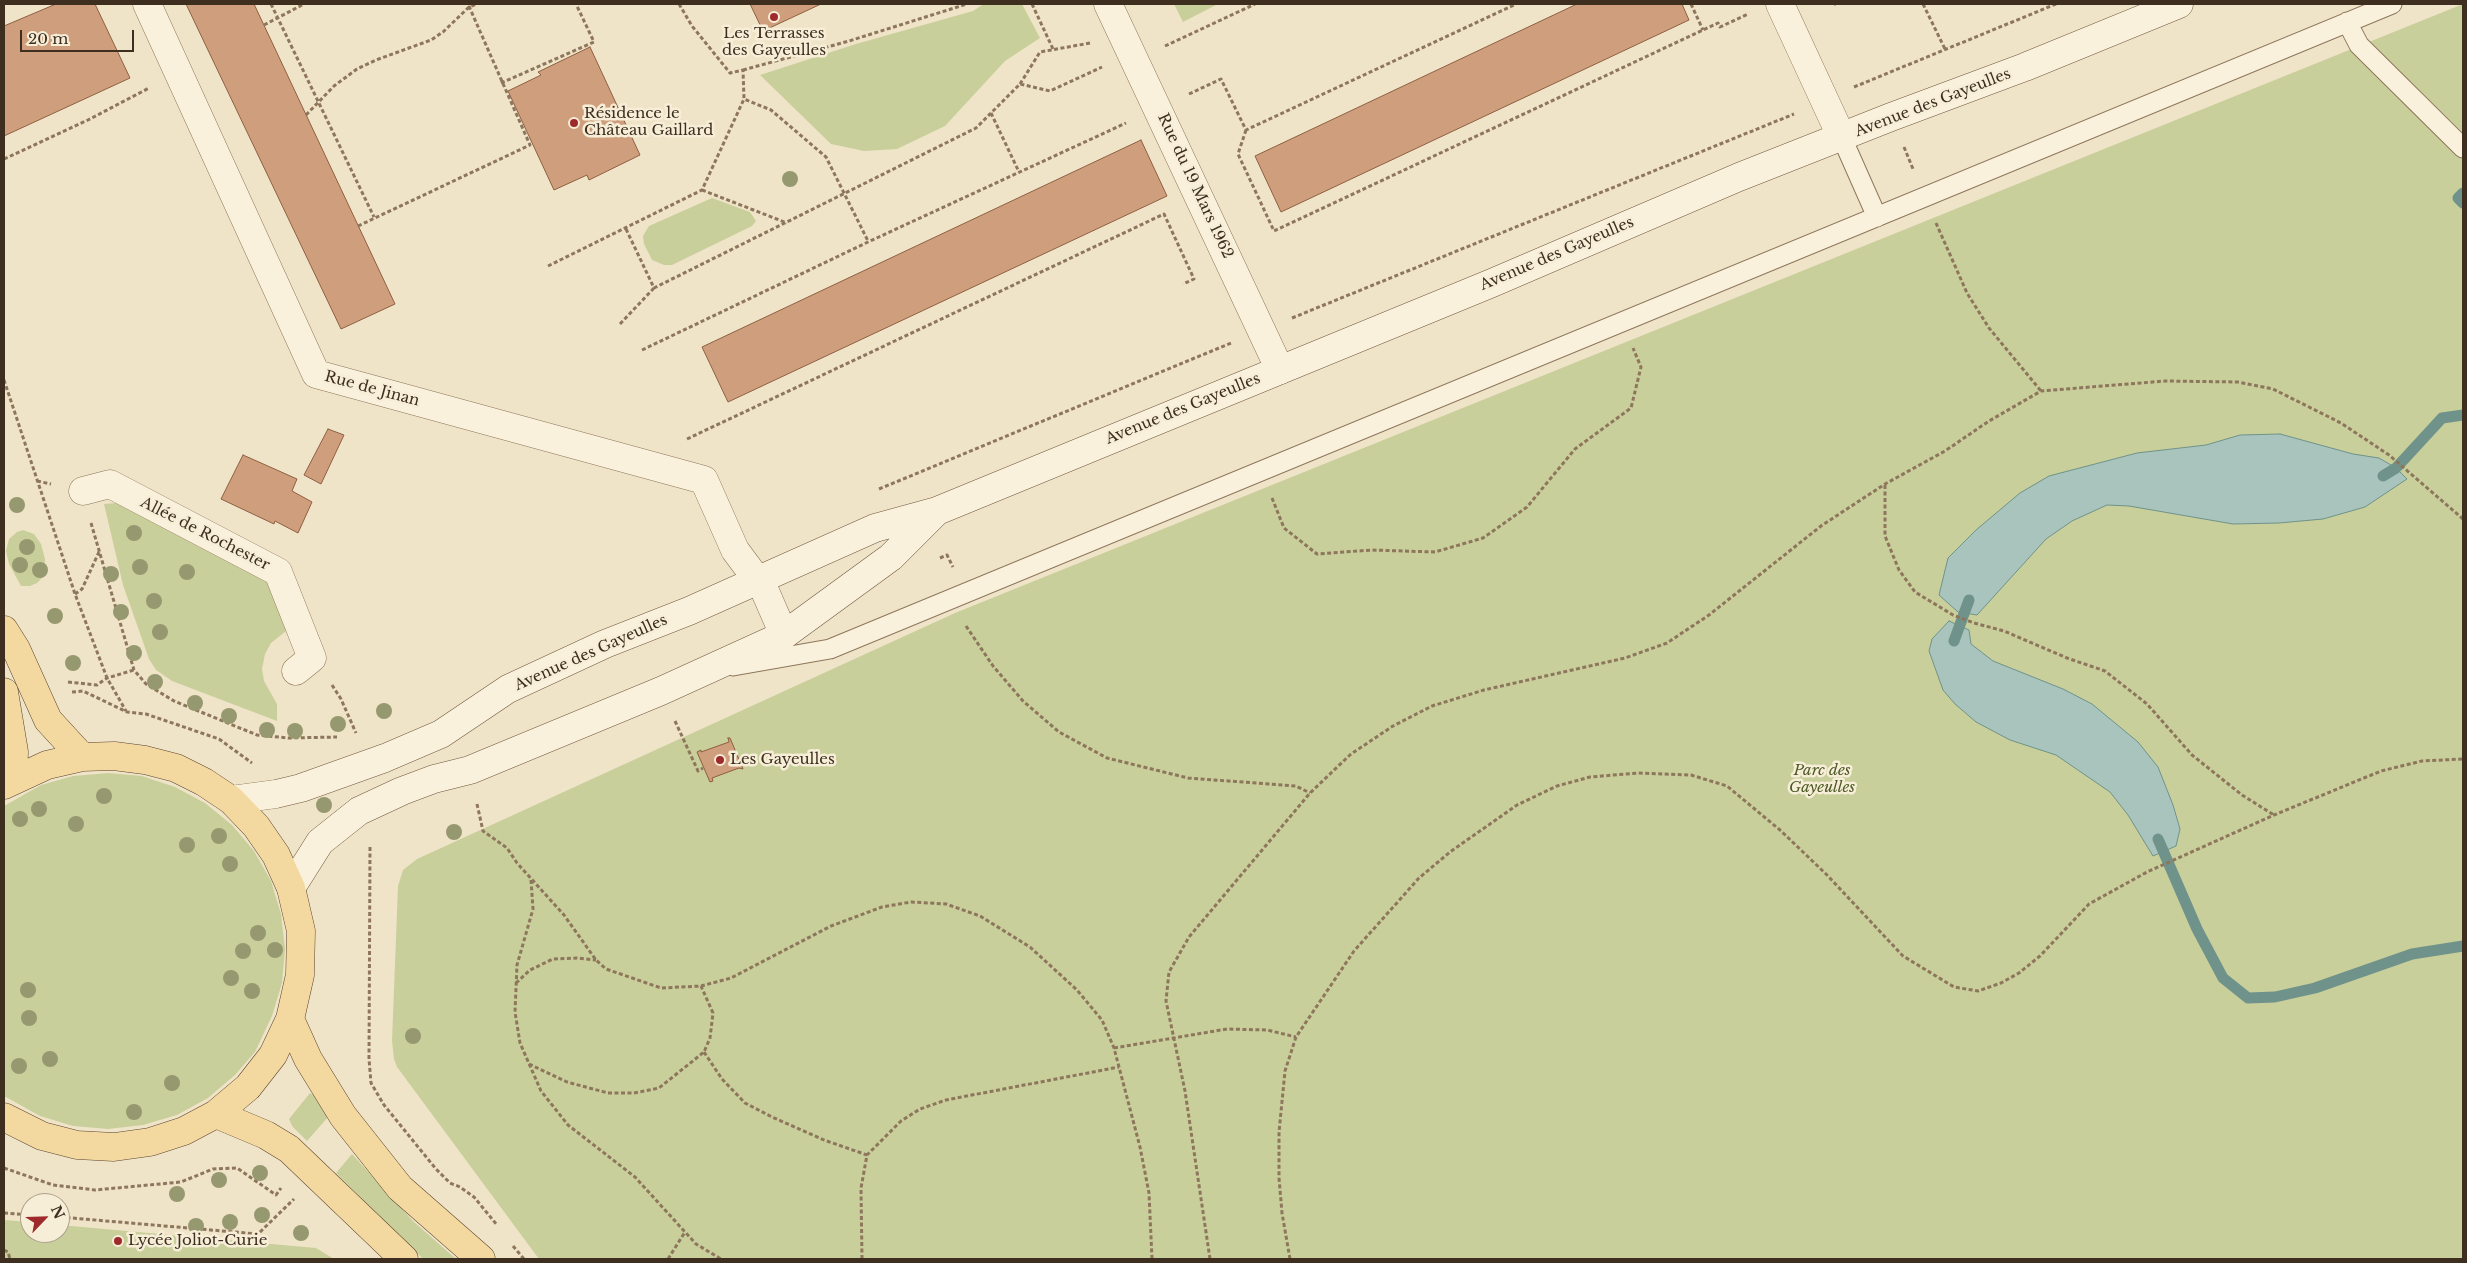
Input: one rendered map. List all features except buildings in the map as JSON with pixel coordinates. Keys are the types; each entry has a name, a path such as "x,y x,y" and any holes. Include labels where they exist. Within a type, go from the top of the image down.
{"main road":[{"path":"4,630 16,649 36,698 48,720 82,757"},
{"path":"4,692 14,752 9,782"},
{"path":"4,1117 42,1136 77,1145 114,1147 150,1142 184,1132 216,1114 248,1088 272,1055 290,1018 301,966 301,931 291,888 276,855 256,826 231,800 204,782 176,768 114,756 82,757 47,765 9,782"},
{"path":"290,1018 308,1059 343,1116 400,1188 481,1259"},
{"path":"216,1114 266,1135 289,1149 404,1259"}],"street":[{"name":"Rue de Jinan","path":"147,4 316,374 704,480 735,550 757,580"},
{"name":"Rue du 19 Mars 1962","path":"1108,4 1280,370"},
{"path":"1780,4 1842,138"},
{"name":"Avenue des Gayeulles","path":"231,800 276,794 301,788 385,758 441,734 508,689 604,644 689,611 875,528 937,511 1280,370 1730,181 2025,67 2179,4"},
{"name":"Allée de Rochester","path":"83,491 110,484 278,572 304,665"},
{"name":"Avenue des Gayeulles","path":"291,888 320,842 360,811 434,778 470,770 661,691 784,634 891,557 937,511"},
{"path":"757,580 764,590 784,634"}],"lane":[{"path":"707,671 830,649 2392,4"},
{"path":"2347,22 2359,45 2463,148"},
{"path":"1842,138 1877,217"}],"path":[{"path":"271,4 320,101 374,217"},
{"path":"264,25 304,4"},
{"path":"306,115 334,86 358,69 376,60 431,40 443,32 468,5 477,4"},
{"path":"501,83 594,42 576,4"},
{"path":"679,4 692,26 730,73 849,41 967,4"},
{"path":"1032,4 1053,49"},
{"path":"1020,84 1050,91 1130,50 1255,4"},
{"path":"1246,130 1516,4"},
{"path":"1691,4 1703,30"},
{"path":"1923,4 1945,49"},
{"path":"877,490 1262,330 1825,101 2056,4"},
{"path":"358,226 530,145 468,5"},
{"path":"642,350 868,242 1221,79 1246,130 1238,154 1274,232 1718,23 1720,27 1753,12"},
{"path":"620,324 654,288 976,128 1020,84 1040,52 1053,49 1130,50"},
{"path":"548,266 702,190 744,99 743,70"},
{"path":"4,158 88,120 179,73"},
{"path":"1876,78 1967,293 1989,328 2041,391"},
{"path":"744,99 771,110 826,157 868,242"},
{"path":"991,113 1020,172"},
{"path":"702,190 788,223"},
{"path":"686,440 1164,214 1194,279 1182,284"},
{"path":"626,229 654,288"},
{"path":"1261,472 1284,528 1317,554 1372,550 1434,552 1483,538 1527,507 1575,449 1631,408 1641,367 1622,322"},
{"path":"4,380 75,594 107,678 127,712"},
{"path":"1210,1259 1185,1091 1166,1001 1169,972 1188,937 1310,793 1351,754 1393,726 1432,706 1484,690 1625,658 1667,643 1709,615 1821,526 1885,484 1945,450 2041,391 2165,381 2238,382 2272,389 2341,423 2389,455 2463,519"},
{"path":"1885,484 1885,536 1899,570 1914,592 1953,615 2004,631 2067,658 2105,671 2147,704 2192,755 2242,795 2274,815"},
{"path":"83,491 134,670 146,684 174,701 257,735 288,738 338,737"},
{"path":"75,594 82,589 99,552"},
{"path":"953,599 963,621 993,666 1023,700 1059,732 1107,758 1179,775 1296,786 1310,793"},
{"path":"304,665 341,699 358,737 348,737"},
{"path":"61,678 66,682 97,685 107,678 134,670"},
{"path":"661,691 698,770 703,768"},
{"path":"1290,1259 1283,1222 1279,1178 1279,1132 1285,1071 1296,1037 1354,951 1419,878 1450,852 1517,806 1557,786 1590,777 1638,772 1692,775 1727,786 1780,830 1820,868 1903,956 1954,988 1978,991 2001,983 2019,973 2040,956 2089,904 2147,872 2274,815 2381,771 2422,761 2463,759"},
{"path":"470,770 482,831 507,848 531,880 564,915 596,960 606,969 661,988 702,986 731,978 831,926 882,907 912,902 946,904 980,916 1030,947 1077,990 1102,1020 1114,1048 1149,1192 1152,1259"},
{"path":"531,880 532,909 518,966 515,1012 519,1035 528,1063 541,1091 568,1125 634,1177 696,1244 721,1259"},
{"path":"516,983 530,970 553,959 577,958 596,960"},
{"path":"528,1063 567,1082 608,1093 634,1093 659,1088 704,1052 710,1038 713,1013 702,986"},
{"path":"1114,1048 1227,1029 1268,1030 1296,1037"},
{"path":"704,1052 722,1079 745,1103 824,1140 867,1155"},
{"path":"862,1259 861,1188 867,1155 901,1121 920,1110 946,1100 1119,1066"},
{"path":"371,1084 390,1112 436,1169 450,1183 460,1186 474,1197 498,1226"},
{"path":"4,1168 53,1185 95,1190 181,1182 212,1169 236,1168 276,1195"},
{"path":"70,1218 258,1234 317,1176"},
{"path":"4,1212 20,1214"},
{"path":"668,1259 685,1232"},
{"path":"509,1240 524,1259"},
{"path":"4,1250 8,1252 10,1259"}],"green space":[{"path":"984,4 1022,4 1040,38 1005,61 945,126 897,149 864,151 831,144 760,75 856,44 973,11"},
{"path":"1174,4 1218,4 1183,22"},
{"name":"Parc des Gayeulles","path":"2463,4 2463,1259 539,1259 397,1067 392,1041 398,886 403,870 417,859 955,613"},
{"path":"712,198 750,212 756,221 752,226 672,265 664,265 652,260 644,244 643,236 649,226"},
{"path":"116,503 267,581 286,631 271,643 265,654 262,669 264,681 277,704 277,721 172,681 156,670 149,659 123,585 104,504"},
{"path":"23,530 34,534 41,544 45,559 44,576 37,583 30,586 21,586 9,564 6,551 9,539 17,532"},
{"path":"108,773 142,776 175,787 205,803 232,825 254,851 271,881 281,914 285,949 282,983 272,1016 255,1052 235,1075 208,1098 177,1115 143,1125 108,1129 73,1126 40,1116 4,1096 4,806 41,785 73,776"},
{"path":"310,1093 315,1096 329,1116 307,1141 292,1126 289,1119"},
{"path":"352,1154 413,1221 456,1259 423,1259 336,1173"},
{"name":"Lycée Joliot-Curie","path":"4,1220 20,1221 20,1243 70,1243 70,1226 316,1248 334,1259 4,1259"}],"water":[{"path":"2280,434 2353,454 2379,458 2396,468 2407,479 2365,507 2323,519 2279,523 2233,524 2129,506 2107,505 2072,521 2046,539 1977,615 1958,612 1939,595 1948,558 1976,530 2020,493 2049,476 2137,453 2206,445 2240,435"},
{"path":"1949,621 1969,630 1971,644 1993,661 2063,689 2092,704 2138,742 2158,767 2173,805 2180,829 2176,846 2153,856 2128,815 2110,792 2056,755 2010,740 1976,722 1955,704 1943,690 1929,651 1932,639"}],"waterway":[{"path":"2463,193 2458,198 2463,203"},
{"path":"2383,476 2396,468 2442,418 2463,415"},
{"path":"1954,641 1969,600"},
{"path":"2158,839 2197,929 2223,978 2248,998 2275,997 2315,988 2412,954 2463,946"}],"place":[{"name":"Les Terrasses des Gayeulles","path":"774,17"},
{"name":"Résidence le Château Gaillard","path":"574,123"},
{"name":"Les Gayeulles","path":"720,760"},
{"name":"Lycée Joliot-Curie","path":"118,1241"}]}
